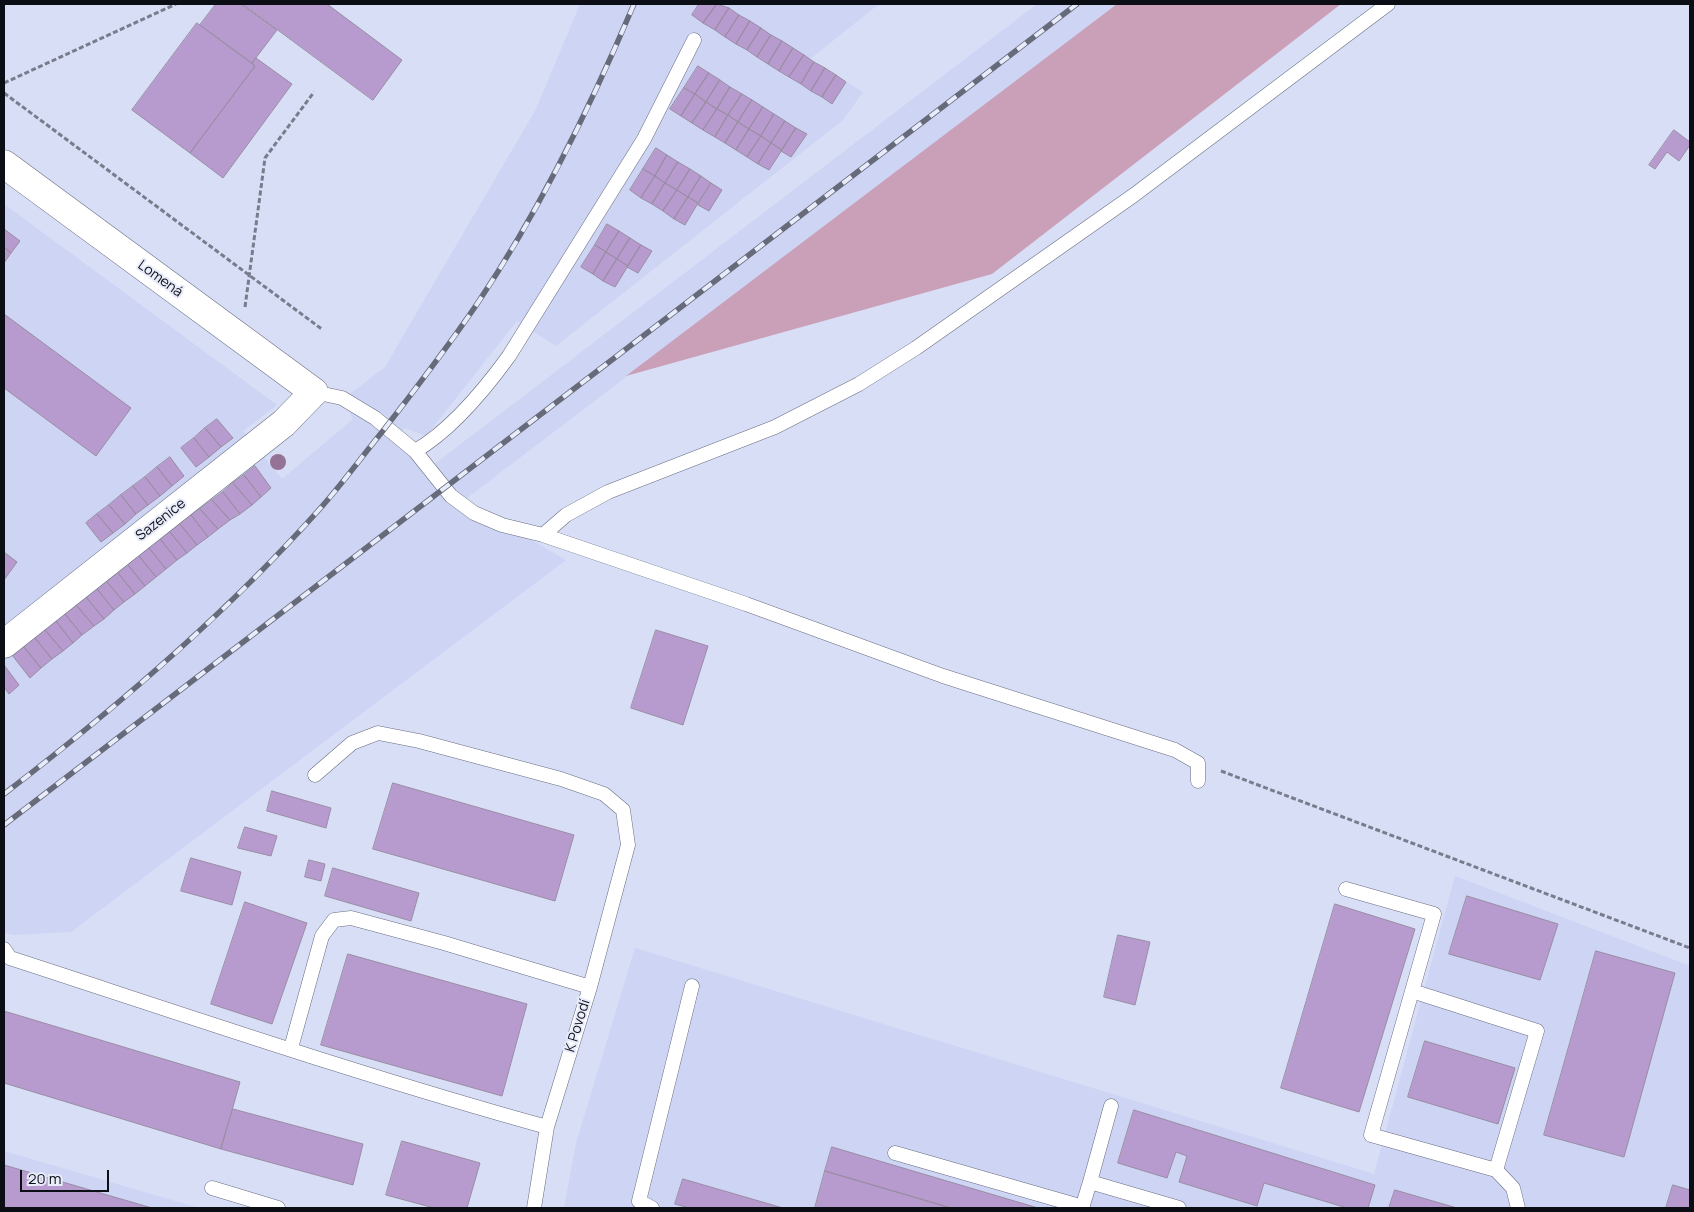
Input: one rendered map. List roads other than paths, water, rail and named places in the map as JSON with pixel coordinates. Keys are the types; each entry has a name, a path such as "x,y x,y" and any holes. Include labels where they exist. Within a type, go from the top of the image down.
{"street":[{"name":"Lomená","path":"5,166 314,392"},
{"name":"Sazenice","path":"4,644 284,423 314,392"}],"lane":[{"path":"543,535 566,515 608,492 775,427 859,384 909,353 1134,195 1388,4"},
{"path":"415,451 436,437 489,382 509,356 644,139 694,40"},
{"path":"314,392 342,398 360,408 415,451 452,496 474,513 502,524 543,535 746,604 943,676 1174,750 1198,763 1198,781"},
{"name":"K Povodí","path":"315,775 352,743 378,733 419,741 561,779 604,794 623,810 628,845 590,987 547,1127 534,1208"},
{"path":"1346,889 1434,914 1371,1135 1496,1170 1513,1188 1518,1208"},
{"path":"291,1048 322,936 334,920 351,918 444,943 590,987"},
{"path":"6,957 488,1111 547,1127"},
{"path":"652,1208 639,1201 692,986"},
{"path":"1412,991 1537,1030 1496,1170"},
{"path":"895,1153 1082,1208 1111,1106"},
{"path":"1090,1182 1179,1208"},
{"path":"212,1188 278,1208"}],"railway":[{"path":"4,794 87,729 167,661 281,551 342,483 442,353 477,304 522,232 582,120 634,4"},
{"path":"4,825 1077,4"}]}
